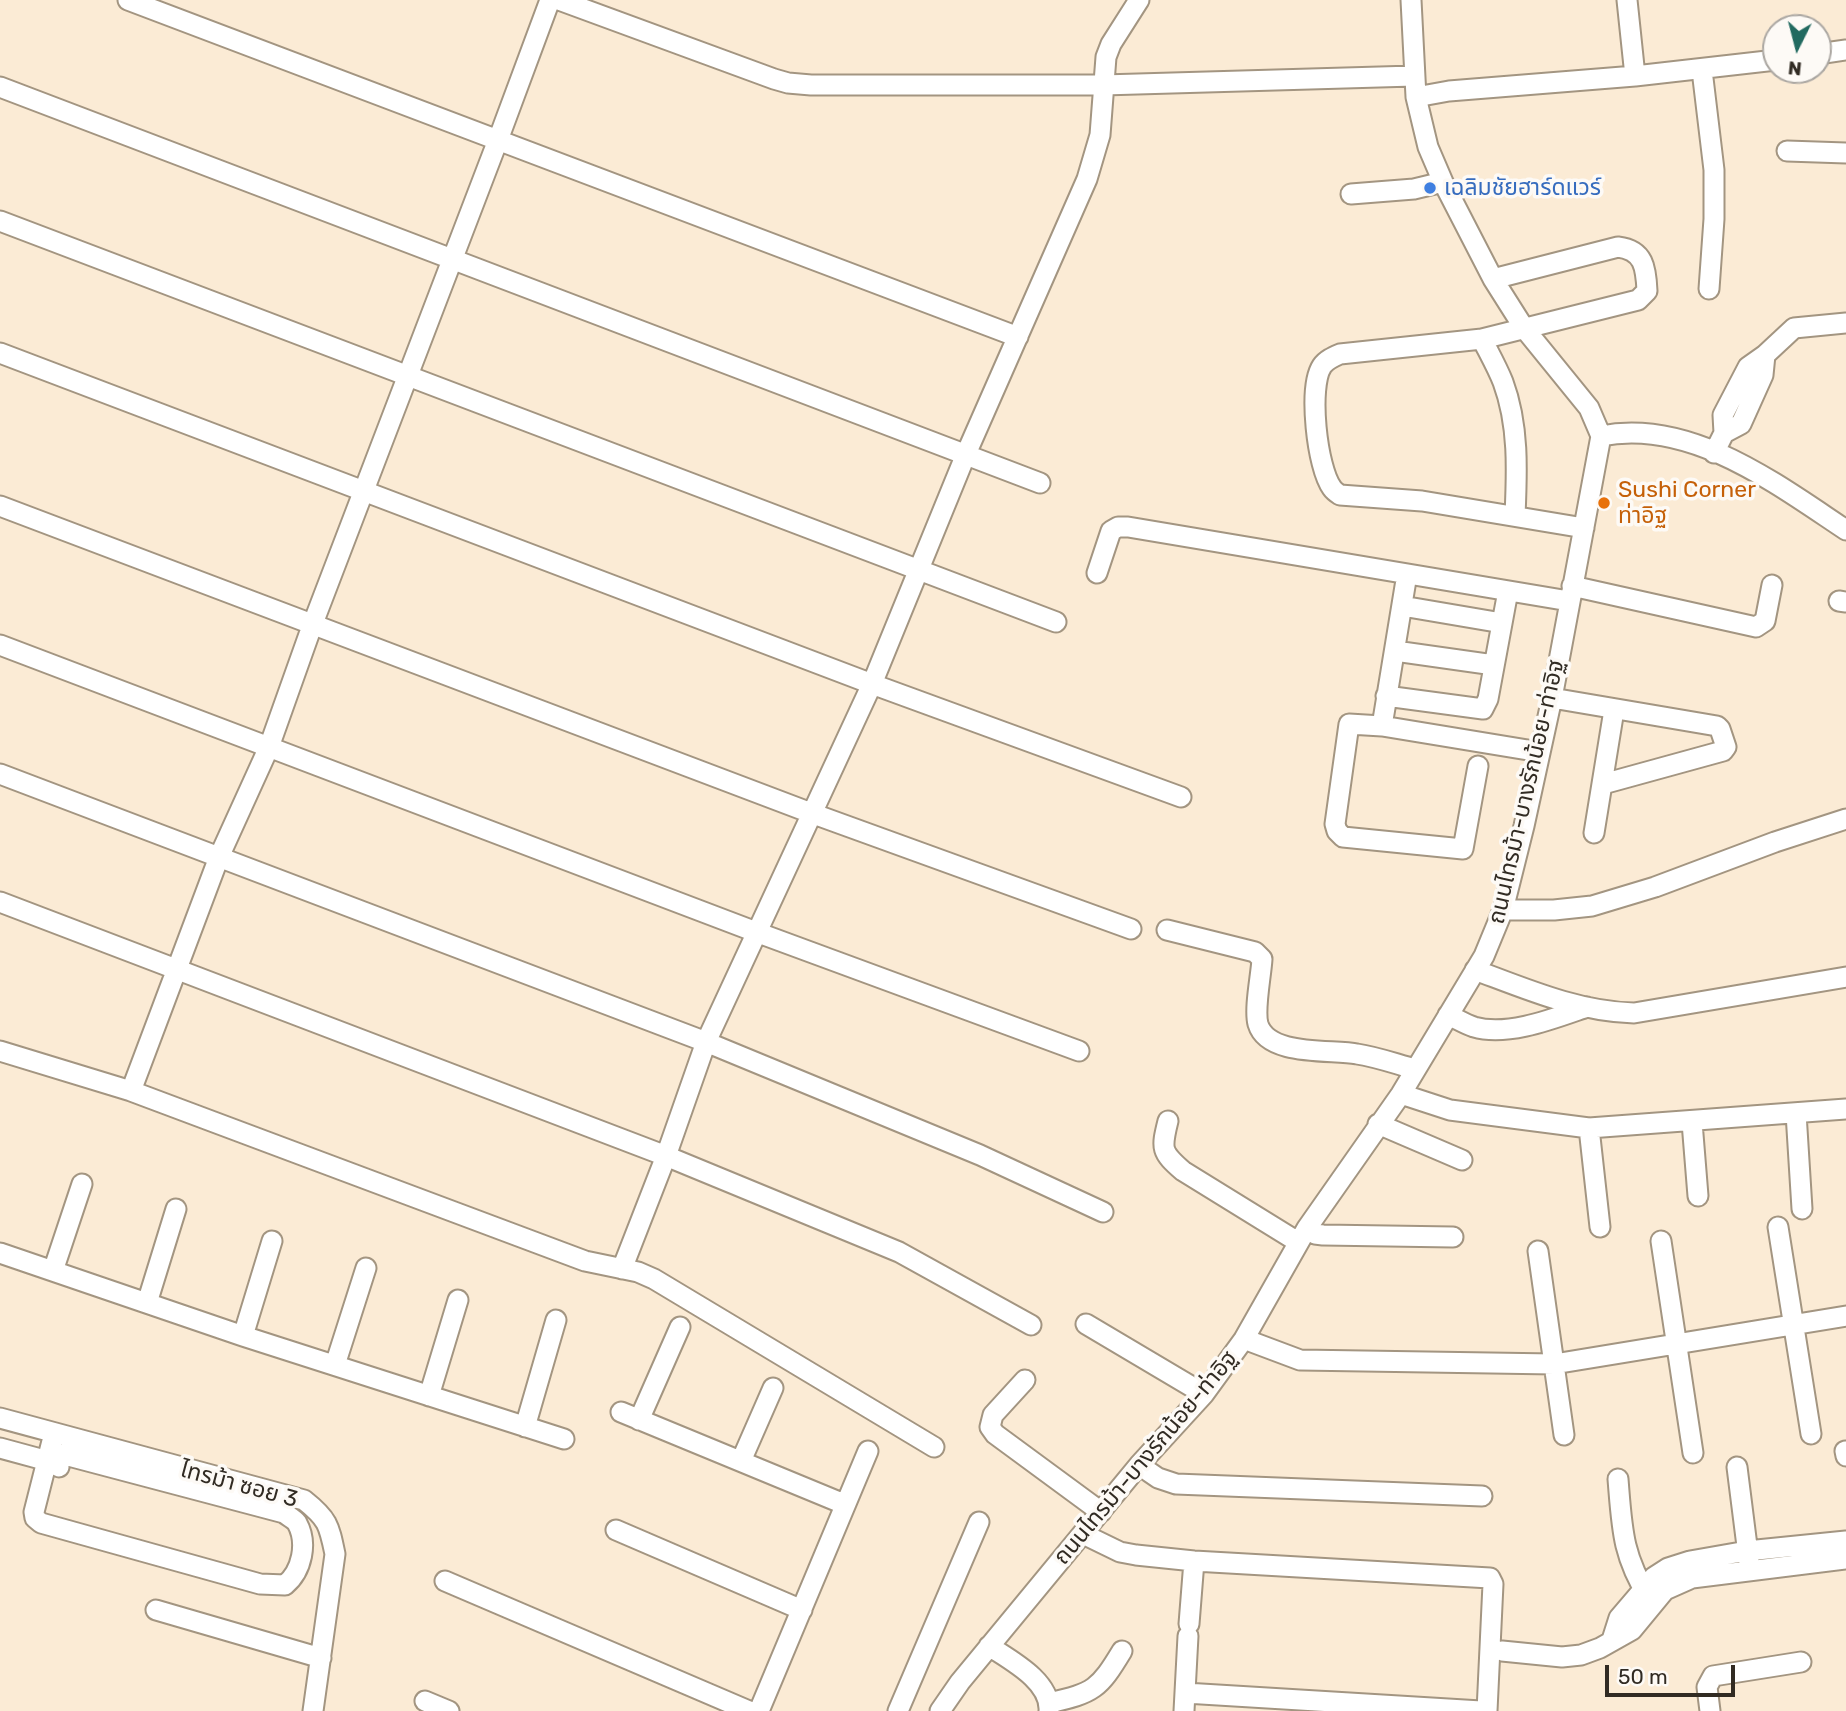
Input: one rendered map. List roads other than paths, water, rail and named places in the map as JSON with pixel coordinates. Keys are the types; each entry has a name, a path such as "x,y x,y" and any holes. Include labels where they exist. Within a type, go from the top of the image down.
{"street":[{"path":"128,0 1018,337"},
{"path":"131,1091 219,857 269,747 312,626 550,0"},
{"path":"559,0 788,83 1103,85 1414,76"},
{"path":"622,1269 706,1042 873,684 966,454 1087,179 1100,135 1106,58 1111,44 1139,0"},
{"path":"1412,0 1416,97 1428,147 1443,182 1493,279 1524,328 1589,408 1601,436 1627,431 1671,436 1763,475 1846,530"},
{"path":"1627,0 1635,76"},
{"path":"1416,97 1449,91 1702,70 1762,62"},
{"path":"1702,70 1714,170 1709,289"},
{"path":"0,87 1040,483"},
{"path":"1787,151 1846,153"},
{"path":"1351,194 1414,190 1443,182"},
{"path":"0,221 1056,622"},
{"path":"1493,279 1618,247 1637,252 1643,265 1647,291 1638,300 1482,339 1340,354 1328,359 1318,376 1315,394 1317,432 1324,470 1331,488 1340,495 1422,501 1584,528"},
{"path":"1714,453 1724,433 1723,415 1748,367 1794,328 1846,323"},
{"path":"1482,339 1503,383 1513,423 1517,454 1516,516"},
{"path":"0,353 873,684 1181,797"},
{"name":"ถนนไทรม้า-บางรักน้อย-ท่าอิฐ","path":"940,1711 989,1646 1139,1465 1204,1394 1244,1339 1303,1235 1401,1094 1485,956 1503,910 1540,752 1601,436"},
{"path":"0,506 811,813 1131,929"},
{"path":"1097,573 1111,531 1118,527 1508,590 1571,593 1756,627 1765,621 1772,584"},
{"path":"1382,726 1407,573"},
{"path":"1386,695 1483,709 1488,699 1508,590"},
{"path":"1402,606 1502,622"},
{"path":"0,645 756,932 1079,1051"},
{"path":"1395,651 1494,665"},
{"path":"1552,698 1717,726 1720,729 1726,748 1604,785"},
{"path":"1594,833 1604,785 1614,710"},
{"path":"1478,766 1463,849 1343,837 1336,831 1349,724 1382,726 1540,752"},
{"path":"0,775 706,1042 980,1155 1103,1212"},
{"path":"1503,910 1554,910 1592,906 1655,887 1775,842 1846,819"},
{"path":"0,902 666,1156 899,1252 1031,1325"},
{"path":"1167,930 1255,952 1262,959 1257,1022 1262,1033 1271,1040 1293,1048 1355,1053 1415,1069"},
{"path":"1475,970 1530,991 1587,1007 1634,1013 1846,977"},
{"path":"1448,1015 1476,1027 1503,1029 1545,1022 1587,1007"},
{"path":"0,1051 131,1091 584,1261 638,1272 654,1279 934,1447"},
{"path":"1401,1094 1450,1110 1589,1128 1846,1109"},
{"path":"1796,1113 1802,1209"},
{"path":"1168,1121 1162,1145 1166,1157 1183,1171 1303,1235 1453,1237"},
{"path":"1692,1122 1698,1196"},
{"path":"1378,1124 1462,1160"},
{"path":"1589,1128 1600,1227"},
{"path":"53,1271 82,1184"},
{"path":"147,1303 176,1209"},
{"path":"1777,1227 1811,1434"},
{"path":"243,1336 272,1241"},
{"path":"1661,1241 1693,1453"},
{"path":"1538,1251 1564,1435"},
{"path":"0,1253 243,1336 564,1439"},
{"path":"335,1365 366,1268"},
{"path":"429,1396 458,1300"},
{"path":"1244,1339 1300,1360 1554,1364 1846,1316"},
{"path":"525,1427 556,1321"},
{"path":"1087,1324 1204,1394"},
{"path":"680,1327 630,1416 844,1504"},
{"path":"1025,1380 993,1415 990,1427 995,1434 1101,1512"},
{"path":"741,1461 773,1388"},
{"name":"ไทรม้า ซอย 3","path":"0,1418 304,1500 322,1514 330,1530 335,1555 313,1711"},
{"path":"0,1448 48,1461 61,1454 284,1513 296,1522 302,1541 301,1564 295,1577 285,1585 260,1584 47,1526 36,1518 34,1512 48,1461 54,1433"},
{"path":"759,1711 867,1451"},
{"path":"1845,1451 1846,1456"},
{"path":"1139,1465 1158,1478 1176,1484 1482,1496"},
{"path":"1737,1467 1748,1561"},
{"path":"1618,1479 1628,1558 1648,1597"},
{"path":"898,1711 978,1522"},
{"path":"616,1530 802,1610"},
{"path":"1083,1534 1120,1552 1194,1561 1490,1578 1493,1584 1488,1711"},
{"path":"1502,1651 1562,1657 1581,1655 1612,1640 1648,1597 1692,1578 1748,1561 1846,1541"},
{"path":"1748,1561 1846,1559"},
{"path":"1194,1561 1184,1702 1480,1711"},
{"path":"445,1581 749,1711"},
{"path":"156,1610 321,1658"},
{"path":"989,1646 1022,1668 1039,1685 1049,1707 1085,1693 1103,1681 1122,1651"},
{"path":"1710,1711 1707,1687 1713,1676 1801,1662"},
{"path":"425,1701 449,1711"}],"place":[{"name":"เฉลิมชัยฮาร์ดแวร์","path":"1430,188"},
{"name":"Sushi Corner ท่าอิฐ","path":"1604,503"}]}
